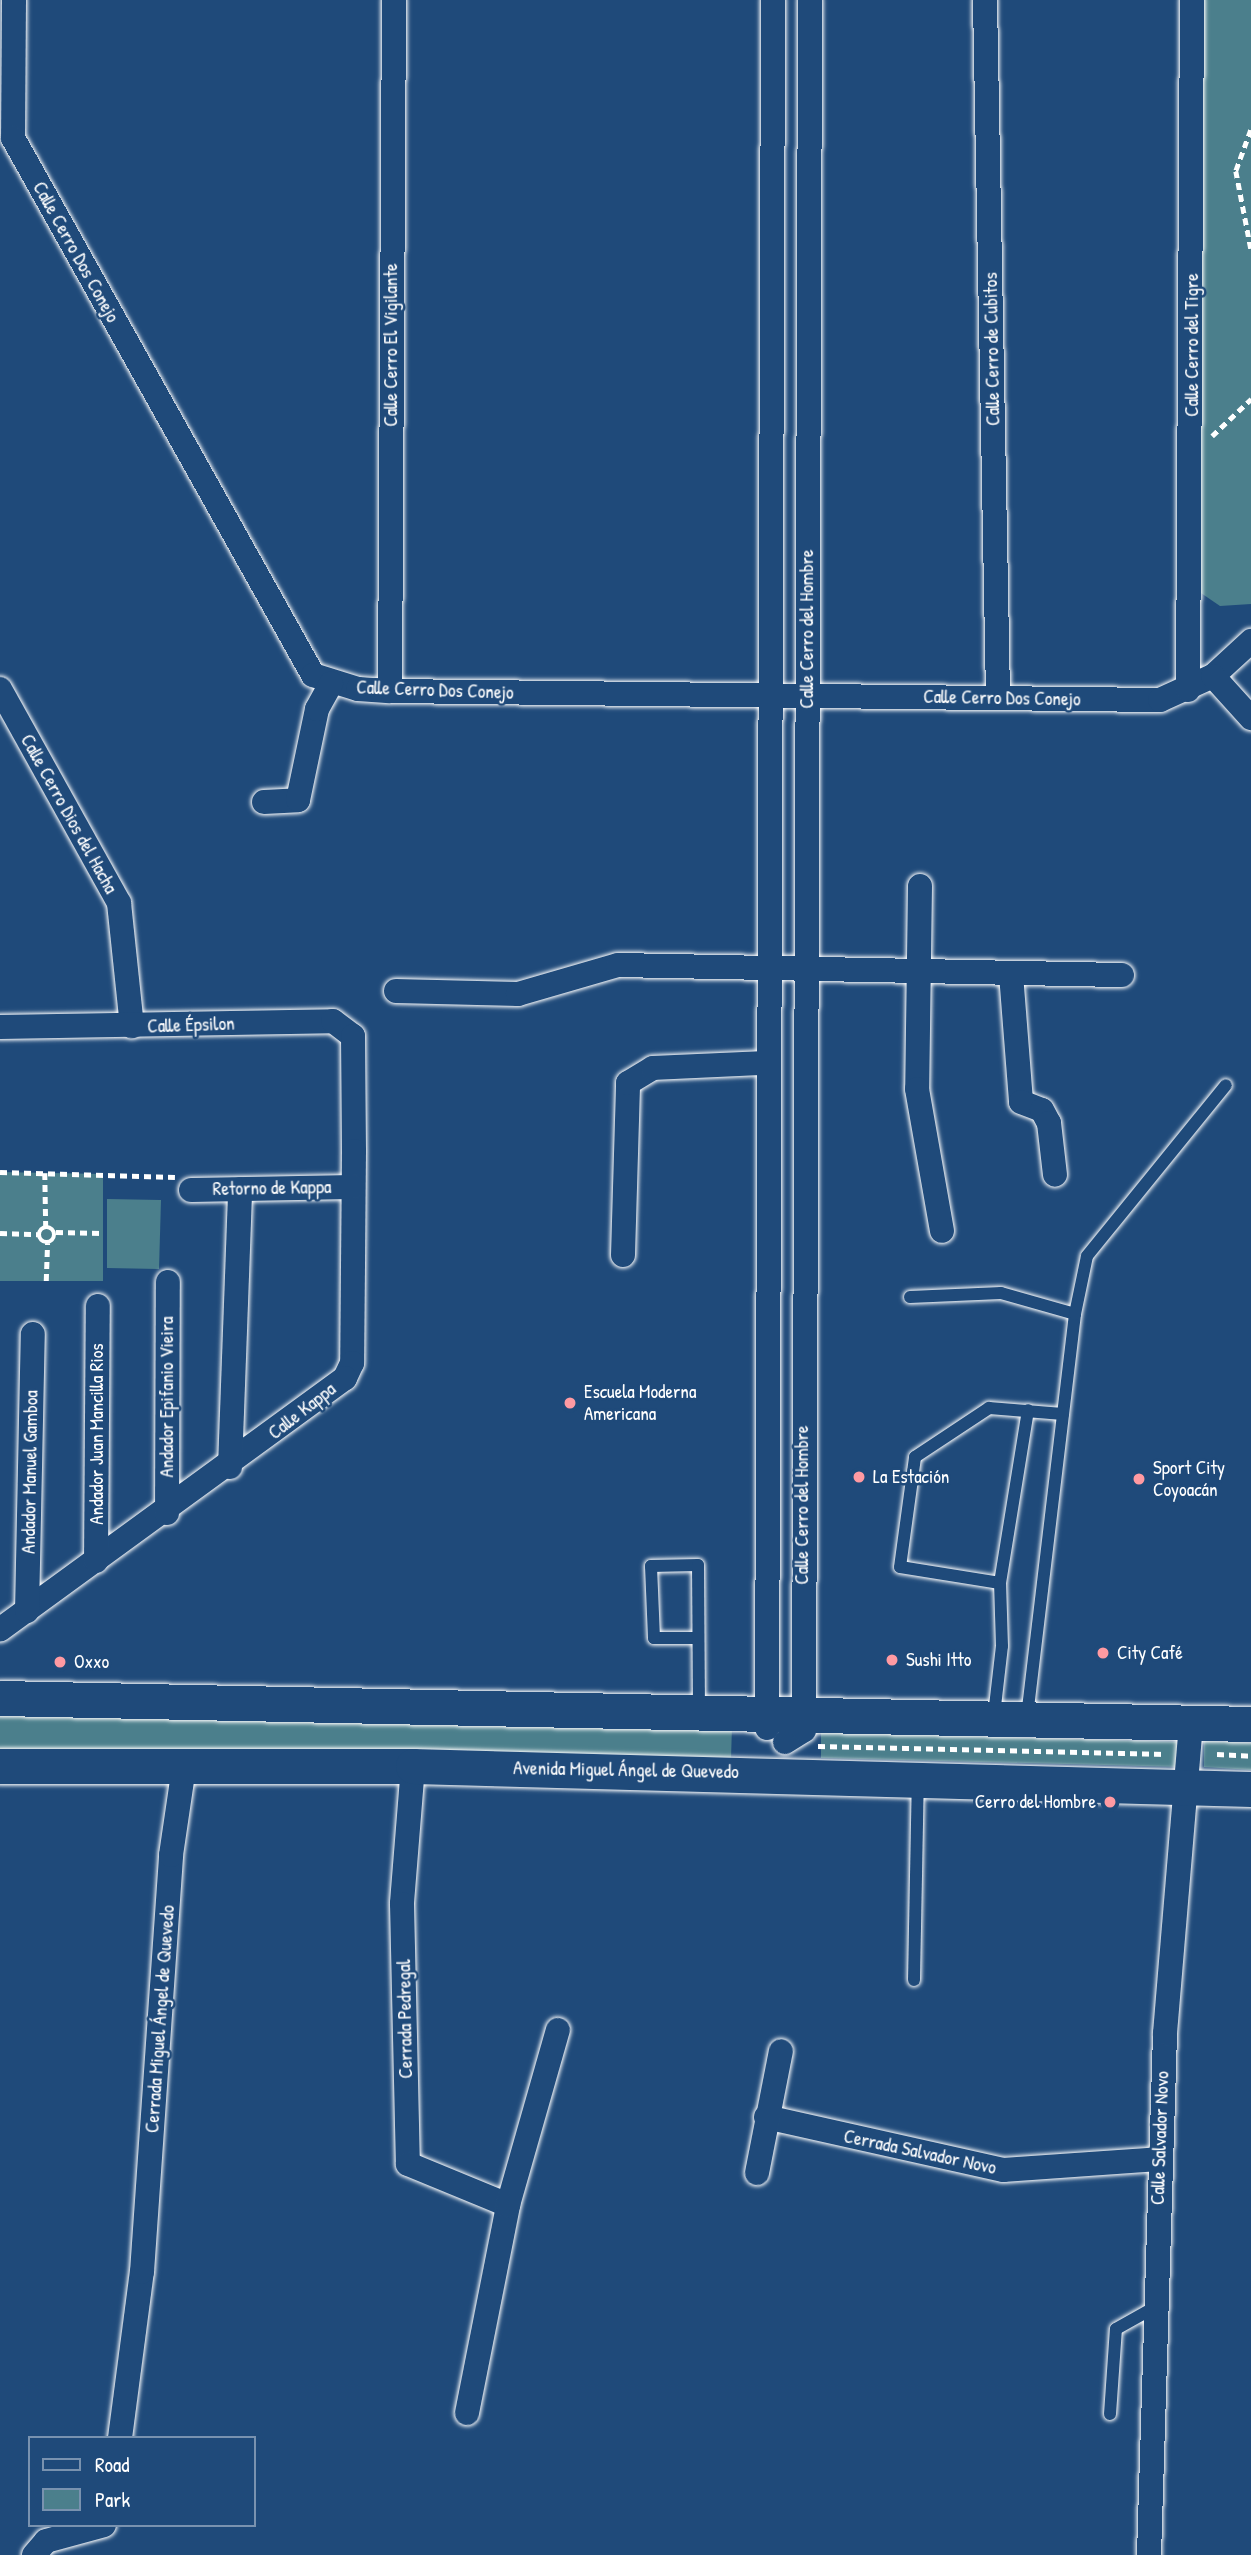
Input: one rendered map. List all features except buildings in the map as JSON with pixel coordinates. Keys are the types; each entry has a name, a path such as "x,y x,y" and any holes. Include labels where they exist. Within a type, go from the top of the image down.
{"main road":[{"name":"Avenida Miguel Ángel de Quevedo","path":"0,1698 699,1713 918,1775 1190,1754 1251,1724"},
{"name":"Avenida Miguel Ángel de Quevedo","path":"0,1766 413,1766 1010,1718 1190,1754 1251,1789"}],"street":[{"name":"Calle Cerro Dos Conejo","path":"14,0 13,138 298,653 313,675 331,684 390,691 1160,700 1188,690 1213,676 1251,641"},
{"name":"Calle Cerro El Vigilante","path":"390,691 394,0"},
{"name":"Calle Cerro del Hombre","path":"773,0 766,1258 785,1738"},
{"name":"Calle Cerro del Hombre","path":"785,1738 804,1259 810,0"},
{"name":"Calle Cerro de Cubitos","path":"985,0 998,697"},
{"name":"Calle Cerro del Tigre","path":"1188,690 1192,437 1192,0"},
{"path":"1213,676 1251,718"},
{"path":"264,803 298,800 317,709 331,684"},
{"name":"Calle Cerro Dios del Hacha","path":"0,689 119,903 132,1026"},
{"path":"920,886 917,1089 942,1231"},
{"path":"396,991 518,994 618,965 806,973 1122,975"},
{"path":"1011,974 1021,1102 1042,1110 1049,1123 1055,1175"},
{"name":"Calle Épsilon","path":"0,1027 333,1021 353,1036 354,1060"},
{"name":"Calle Kappa","path":"0,1630 167,1513 333,1389 352,1363 354,1060"},
{"path":"623,1255 628,1083 653,1068 765,1063"},
{"name":"Retorno de Kappa","path":"190,1184 240,1189 354,1187"},
{"path":"230,1467 240,1189"},
{"path":"766,1258 804,1259"},
{"name":"Andador Epifanio Vieira","path":"167,1513 168,1282"},
{"name":"Andador Juan Mancilla Rios","path":"96,1561 98,1307"},
{"name":"Andador Manuel Gamboa","path":"27,1611 33,1334"},
{"name":"Calle Salvador Novo","path":"1149,2555 1159,2159 1175,1863 1190,1754"},
{"name":"Cerrada Pedregal","path":"413,1766 402,1904 408,2164 509,2205"},
{"name":"Cerrada Miguel Ángel de Quevedo","path":"120,2436 142,2272 171,1855 184,1767"},
{"path":"467,2413 509,2205 558,2030"},
{"path":"757,2173 781,2050"},
{"name":"Cerrada Salvador Novo","path":"766,2117 1003,2170 1159,2159"},
{"path":"34,2555 46,2541 97,2527"}],"lane":[{"path":"1010,1718 1063,1414 1075,1314 1087,1255 1226,1085"},
{"path":"910,1297 1001,1293 1075,1314"},
{"path":"1000,1583 900,1567 915,1457 989,1408 1063,1414"},
{"path":"1010,1718 1002,1646 1000,1583 1028,1410"},
{"path":"698,1638 654,1638 651,1566 698,1565 699,1713"},
{"path":"914,1980 918,1775"},
{"path":"1110,2414 1116,2329 1154,2307"}],"path":[{"path":"1251,130 1236,171 1251,249"},
{"path":"1192,437 1215,436 1251,399"},
{"path":"0,1172 190,1184"},
{"path":"45,1173 46,1228"},
{"path":"46,1228 56,1233 102,1233"},
{"path":"0,1233 38,1234 46,1228"},
{"path":"46,1281 47,1242 56,1233"},
{"path":"38,1234 47,1242"},
{"path":"785,1738 1251,1756"}],"green space":[{"path":"1204,0 1251,0 1251,604 1220,606 1198,591"},
{"path":"0,1172 103,1174 103,1281 0,1281"},
{"path":"107,1199 161,1200 159,1269 107,1268"},
{"path":"0,1716 732,1726 731,1758 0,1754"},
{"path":"821,1732 1183,1742 1182,1767 821,1758"},
{"path":"1204,1741 1251,1743 1251,1770 1204,1767"}],"place":[{"name":"Escuela Moderna Americana","path":"570,1403"},
{"name":"La Estación","path":"859,1477"},
{"name":"Sport City Coyoacán","path":"1139,1479"},
{"name":"City Café","path":"1103,1653"},
{"name":"Sushi Itto","path":"892,1660"},
{"name":"Oxxo","path":"60,1662"},
{"name":"Cerro del Hombre","path":"1110,1802"}]}
